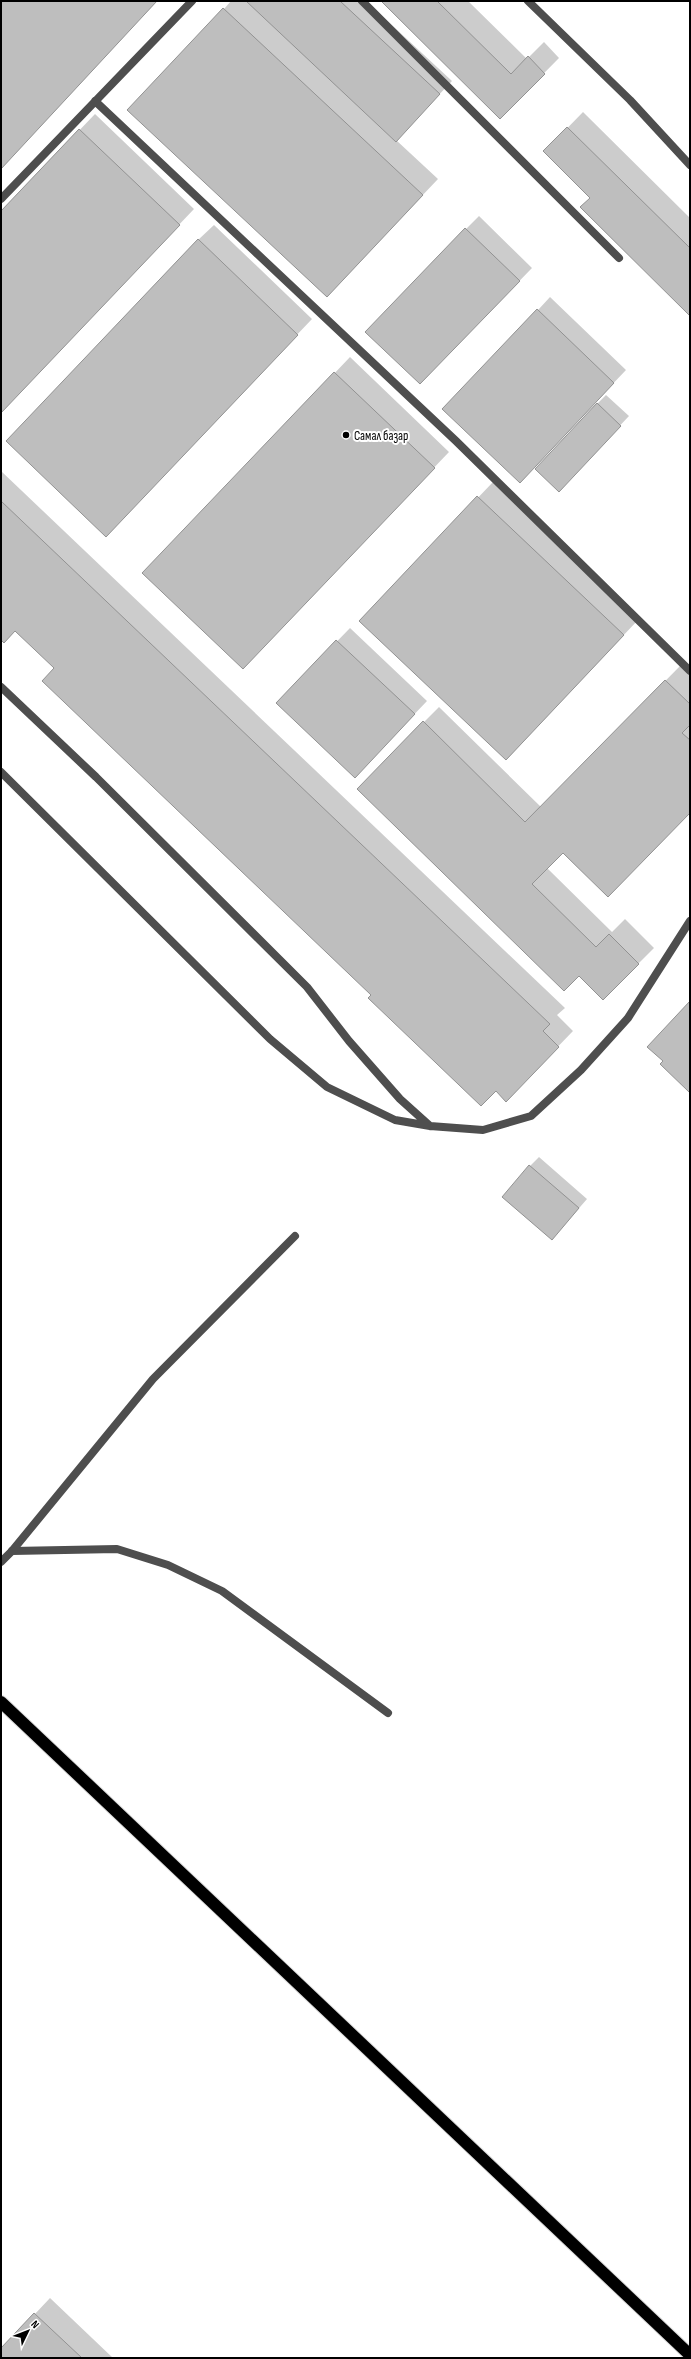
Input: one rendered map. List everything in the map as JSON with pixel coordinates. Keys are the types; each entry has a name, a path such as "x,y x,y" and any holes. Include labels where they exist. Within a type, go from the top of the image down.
{"highway":[{"path":"1,1702 690,2355"}],"street":[{"path":"1,199 192,1"},
{"path":"362,1 619,258"},
{"path":"528,1 630,100 690,165"},
{"path":"95,101 456,441 690,671"},
{"path":"1,687 96,777 307,987 349,1041 400,1100 430,1126"},
{"path":"1,772 270,1039 327,1087 395,1120 430,1126 483,1130 531,1116 581,1070 628,1018 690,920"},
{"path":"1,1562 12,1551 153,1379 295,1236"},
{"path":"12,1551 117,1549 168,1565 222,1591 388,1713"}],"building":[{"path":"1,1 157,1 1,169"},
{"path":"246,1 340,1 440,94 396,142"},
{"path":"381,1 437,1 511,74 528,56 545,74 500,119"},
{"path":"223,8 423,195 327,297 127,110"},
{"path":"567,127 690,248 690,316 580,207 590,198 543,151"},
{"path":"79,129 180,225 1,413 1,211"},
{"path":"465,228 520,281 420,384 365,332"},
{"path":"198,239 298,335 106,537 6,441"},
{"path":"537,309 614,383 520,483 442,409"},
{"path":"334,372 435,468 243,669 142,573"},
{"path":"597,403 621,426 559,492 535,469"},
{"path":"477,496 624,635 506,760 359,621"},
{"path":"1,501 550,1024 543,1031 559,1047 506,1102 496,1091 481,1106 368,998 371,995 42,681 54,668 15,631 4,643 1,640"},
{"path":"336,640 415,714 355,778 276,703"},
{"path":"665,680 690,704 690,725 682,733 690,740 690,813 608,897 563,853 532,884 596,947 609,934 639,964 603,1000 579,976 564,991 357,789 423,721 525,822"},
{"path":"690,1001 689,1092 660,1064 663,1061 647,1047"},
{"path":"529,1165 579,1208 552,1240 502,1197"},
{"path":"34,2313 82,2358 1,2358 1,2348"}],"place":[{"name":"Самал базар","path":"346,435"}]}
